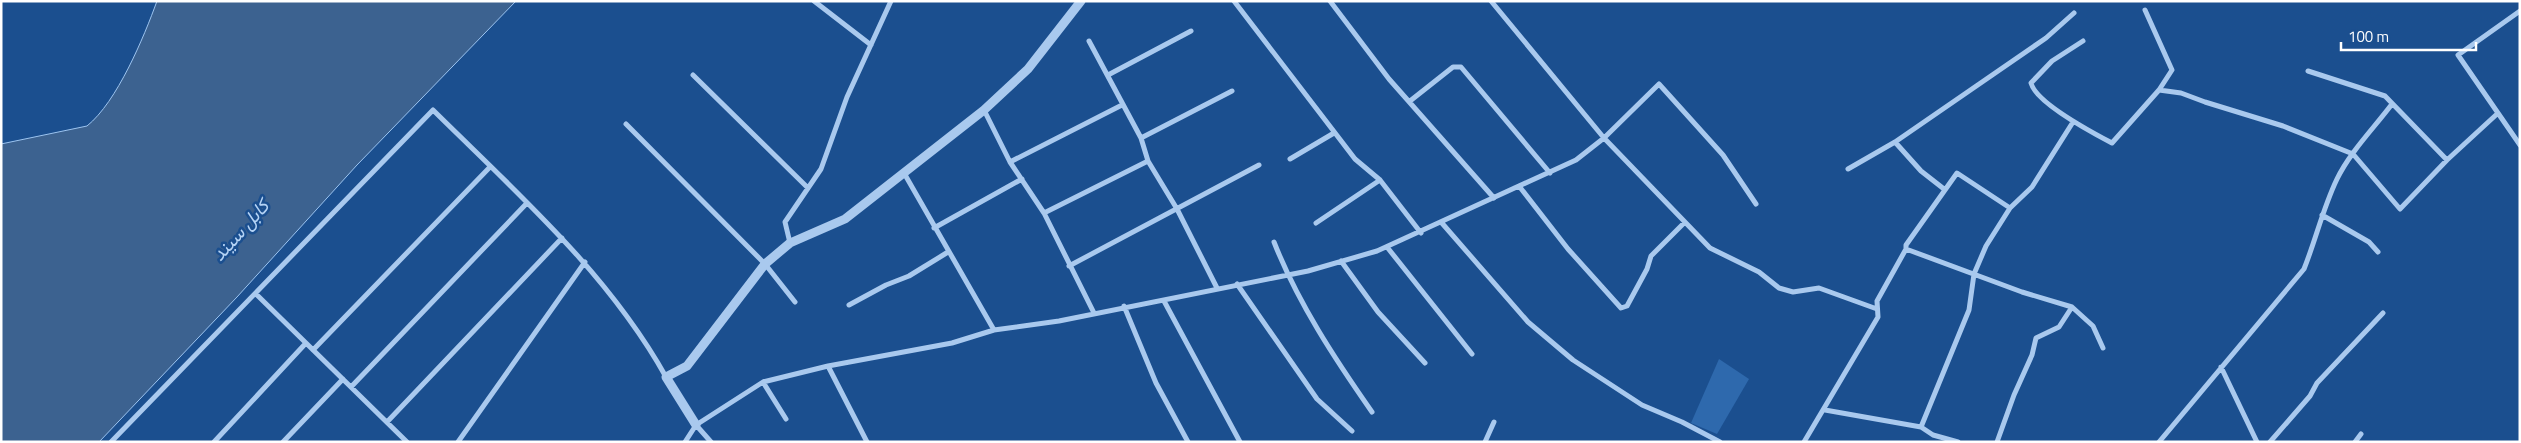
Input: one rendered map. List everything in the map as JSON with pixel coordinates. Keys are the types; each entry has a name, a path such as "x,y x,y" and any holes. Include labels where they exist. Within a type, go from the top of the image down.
{"street":[{"path":"814,1 871,45"},
{"path":"790,243 785,222 821,169 847,98 891,1"},
{"path":"666,377 687,366 765,264 790,243 845,219 984,110 1028,69 1081,1"},
{"path":"1234,1 1334,133 1355,159 1380,180 1421,233"},
{"path":"1330,1 1389,79 1494,198"},
{"path":"1491,1 1604,138 1710,248 1759,272 1779,288 1792,292 1819,288 1877,309"},
{"path":"2083,41 2052,61 2031,83 2033,92 2073,122 2112,143 2159,90 2172,70 2145,10"},
{"path":"2520,11 2458,55 2520,145"},
{"path":"1848,169 1895,142 2046,38 2074,13"},
{"path":"1108,75 1191,31"},
{"path":"1089,41 1141,138 1148,161 1177,209 1217,288"},
{"path":"1410,101 1453,67 1461,67 1550,173"},
{"path":"2308,72 2385,96 2447,160"},
{"path":"693,75 808,188"},
{"path":"685,442 696,425 763,382 828,366 952,343 994,330 1124,306 1164,301 1217,288 1308,271 1387,247 1576,160 1604,138 1659,84 1723,155 1756,204"},
{"path":"2159,90 2181,93 2283,126 2353,154 2400,209 2447,160 2497,114"},
{"path":"1141,138 1232,91"},
{"path":"2159,442 2304,269 2318,235 2322,215 2338,177 2353,154 2392,104"},
{"path":"1010,162 1122,105"},
{"path":"111,442 433,110 585,262 656,358 696,425 711,442"},
{"path":"984,110 1010,162 1044,213 1094,313"},
{"path":"1921,428 1969,310 1974,274 1986,246 2010,208 2032,187 2073,122"},
{"path":"626,124 765,264 795,302"},
{"path":"1290,159 1334,133"},
{"path":"1895,142 1921,171 1944,189"},
{"path":"1044,213 1148,161"},
{"path":"1069,266 1259,165"},
{"path":"313,350 490,167"},
{"path":"904,173 994,330"},
{"path":"1804,442 1878,317 1877,301 1906,249 1906,245 1957,173 2010,208"},
{"path":"934,228 1022,179"},
{"path":"1316,223 1380,180"},
{"path":"1518,186 1568,249 1621,308 1626,306 1647,269 1651,256 1686,222"},
{"path":"351,387 527,203"},
{"path":"2322,215 2368,242 2378,252"},
{"path":"1441,222 1528,322 1573,360 1642,406 1712,436 1720,442"},
{"path":"387,422 562,238"},
{"path":"1274,242 1287,274 1342,368 1372,412"},
{"path":"1387,247 1472,354"},
{"path":"1906,249 2072,307 2093,326 2103,348"},
{"path":"849,305 886,285 909,276 948,252"},
{"path":"1341,261 1378,312 1425,363"},
{"path":"458,442 585,262"},
{"path":"1237,284 1317,399 1352,431"},
{"path":"256,294 407,442"},
{"path":"1164,301 1240,442"},
{"path":"1124,306 1156,383 1188,442"},
{"path":"1997,442 2014,394 2032,355 2036,338 2059,327 2072,307"},
{"path":"2270,442 2310,396 2317,383 2383,314"},
{"path":"214,442 306,343"},
{"path":"828,366 867,442"},
{"path":"2221,368 2257,442"},
{"path":"283,442 343,379"},
{"path":"763,382 786,418"},
{"path":"1824,410 1921,428 1933,435 1958,442"},
{"path":"1485,442 1494,422"},
{"path":"2355,442 2361,434"},
{"path":"1709,442 1712,436"}],"shaded area":[{"path":"1719,359 1749,379 1717,434 1691,423"}],"water":[{"name":"کابل سيند","path":"157,1 516,1 357,165 237,297 99,442 1,442 1,144 87,126 109,101 119,85 137,50"}]}
